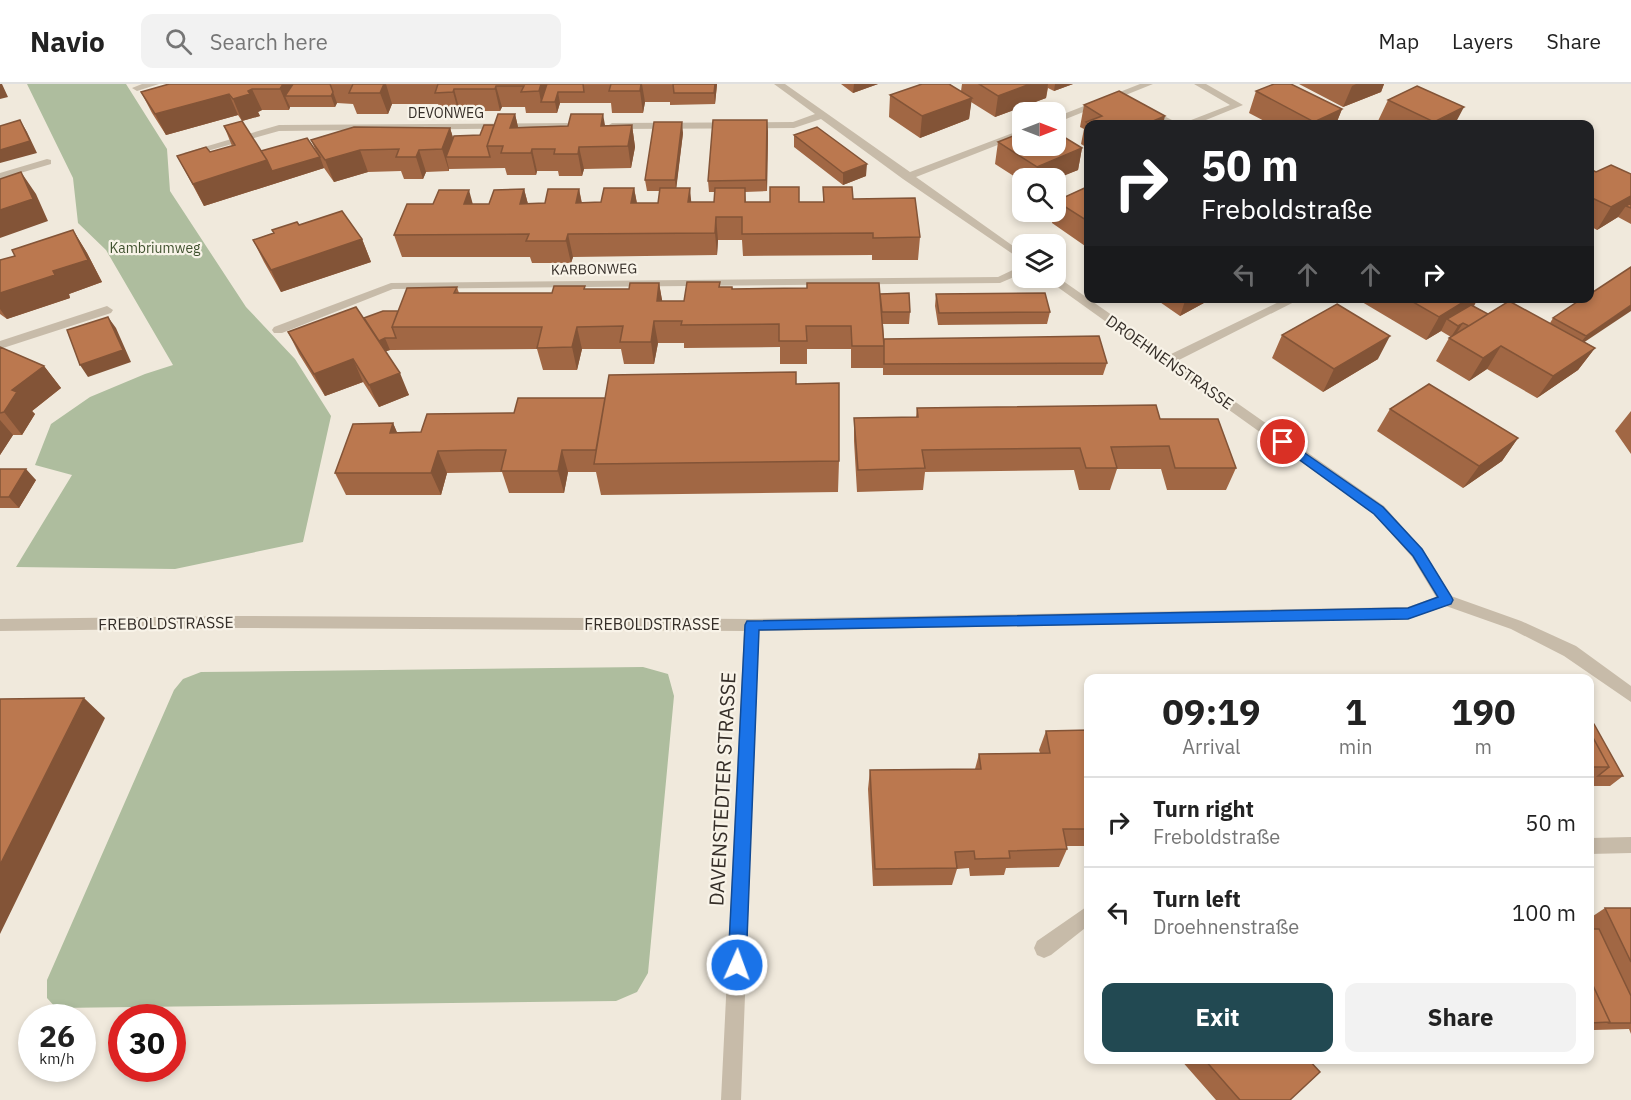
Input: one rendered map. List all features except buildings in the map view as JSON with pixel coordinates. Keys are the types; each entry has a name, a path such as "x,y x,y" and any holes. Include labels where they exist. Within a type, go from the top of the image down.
{"street":[{"path":"137,88 154,84"},
{"path":"779,84 1012,250"},
{"path":"1066,117 1129,100 1148,84"},
{"path":"1199,84 1238,105 1199,120"},
{"path":"1129,100 1166,120"},
{"path":"602,126 794,125 822,116"},
{"name":"DEVONWEG","path":"181,155 279,128 578,126"},
{"path":"907,177 1012,136"},
{"path":"0,176 47,162"},
{"name":"KARBONWEG","path":"278,330 391,286 1000,280 1012,274"},
{"name":"DROEHNENSTRASSE","path":"1065,288 1084,301"},
{"name":"DROEHNENSTRASSE","path":"1087,303 1378,510 1417,553 1446,600"},
{"path":"1169,360 1287,303"},
{"path":"0,345 107,310"},
{"path":"1446,600 1516,625 1570,651 1631,695"},
{"name":"FREBOLDSTRASSE","path":"0,625 237,622 752,625 1408,613 1446,600"},
{"name":"DAVENSTEDTER STRASSE","path":"731,1100 752,625"},
{"path":"1594,846 1631,845"},
{"path":"1044,948 1084,918"}],"green space":[{"name":"Kambriumweg","path":"27,84 126,84 167,149 170,191 246,307 295,359 331,416 303,542 175,569 16,567 72,475 35,465 51,424 90,397 173,365 106,250 78,223 73,178"},
{"path":"643,667 668,674 674,696 648,973 637,992 616,1001 186,1006 186,1004 108,1004 108,1007 96,1008 96,1004 52,1004 47,998 47,980 174,690 183,679 201,672"}],"route":[{"path":"737,965 752,625 1408,613 1446,600 1417,553 1378,510 1283,442"}]}
